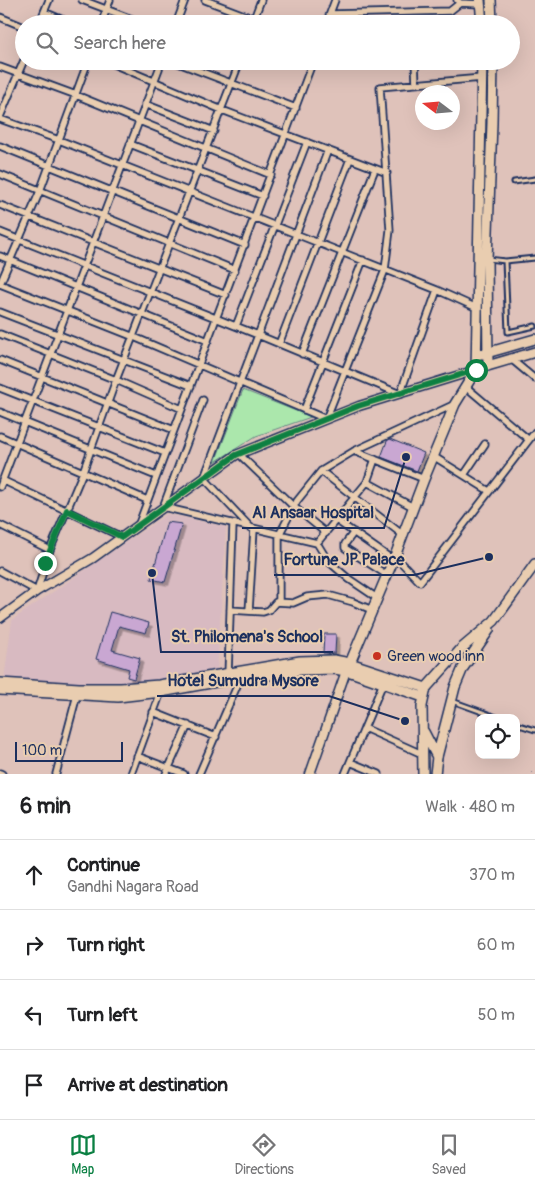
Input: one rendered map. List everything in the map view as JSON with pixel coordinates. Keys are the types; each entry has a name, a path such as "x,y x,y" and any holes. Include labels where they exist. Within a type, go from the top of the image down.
{"main road":[{"path":"491,0 492,15"},
{"path":"480,2 481,15"},
{"path":"348,667 387,576 424,478 455,404 476,370 482,70"},
{"path":"488,366 487,259 493,70"},
{"path":"476,356 535,339"},
{"path":"476,370 535,352"},
{"path":"435,774 437,756 451,701 464,668 494,621 535,564"},
{"path":"422,774 423,698 426,688 462,648 494,621"},
{"path":"0,690 118,697 161,692 228,676 300,662 334,660 383,683 423,698"},
{"path":"0,683 80,688 121,688 228,676 240,679 300,670 348,667 426,688"},
{"path":"422,729 437,756"}],"street":[{"path":"43,15 49,0"},
{"path":"82,0 120,15"},
{"path":"104,15 110,0"},
{"path":"179,15 185,0"},
{"path":"206,0 240,15"},
{"path":"255,15 261,0"},
{"path":"335,0 330,14 450,11 458,1 480,2"},
{"path":"44,12 51,15"},
{"path":"0,17 15,23"},
{"path":"0,67 76,95 271,175"},
{"path":"19,70 0,118 363,260 477,308"},
{"path":"85,70 40,191 0,284 134,337 326,419"},
{"path":"128,70 222,110 387,174"},
{"path":"0,487 158,70"},
{"path":"195,70 296,108"},
{"path":"37,591 50,550 84,472 116,380 237,70"},
{"path":"138,526 310,70"},
{"path":"415,70 416,84"},
{"path":"326,419 386,270 390,230 380,87 482,78"},
{"path":"146,104 214,131"},
{"path":"236,326 307,142"},
{"path":"130,144 263,196"},
{"path":"0,146 244,245"},
{"path":"204,478 328,150"},
{"path":"279,344 350,159"},
{"path":"302,354 375,169"},
{"path":"0,174 235,270"},
{"path":"0,206 226,294"},
{"path":"0,232 400,394"},
{"path":"0,256 142,316 208,341"},
{"path":"304,410 363,260"},
{"path":"400,394 437,290"},
{"path":"0,312 191,386"},
{"path":"0,334 116,380 182,409"},
{"path":"511,359 535,379"},
{"path":"0,360 174,430"},
{"path":"0,618 37,591 93,558 239,454 358,406 476,370"},
{"path":"465,386 529,440"},
{"path":"0,388 165,453"},
{"path":"163,508 203,400"},
{"path":"279,602 279,535 294,507 321,471 354,451 455,404"},
{"path":"0,412 156,476"},
{"path":"336,520 394,558 420,582 535,432"},
{"path":"0,436 147,500"},
{"path":"464,475 485,444"},
{"path":"354,451 424,478"},
{"path":"239,454 294,507 326,533"},
{"path":"433,456 490,491"},
{"path":"317,543 367,482 375,459"},
{"path":"321,471 403,534"},
{"path":"204,478 252,528 249,611"},
{"path":"2,480 122,537"},
{"path":"367,482 413,507"},
{"path":"163,508 317,543 328,561 349,579 377,598"},
{"path":"228,676 233,524"},
{"path":"0,525 50,550"},
{"path":"354,532 345,544 345,548 387,576"},
{"path":"0,571 37,591"},
{"path":"230,610 269,610 274,603 294,603 307,597 328,595 372,610"},
{"path":"310,774 348,667"},
{"path":"200,774 240,679"},
{"path":"346,774 383,683"},
{"path":"131,774 161,692"},
{"path":"58,773 77,695"},
{"path":"153,712 216,737"},
{"path":"168,771 188,725"},
{"path":"364,728 422,754"},
{"path":"137,756 168,771 184,774"},
{"path":"350,762 379,774"}],"lane":[{"path":"514,182 535,179"},
{"path":"487,259 505,261 535,258"},
{"path":"505,261 508,332 535,326"},
{"path":"451,701 488,714"},
{"path":"520,725 535,730"}],"shaded area":[{"path":"167,514 226,527 217,672 116,685 4,680 12,620"}],"green space":[{"path":"243,390 311,417 256,436 215,462"}],"building":[{"path":"390,439 424,453 417,471 381,457 387,441"},
{"path":"167,522 182,524 165,582 151,579"},
{"path":"110,612 149,623 146,633 119,626 112,650 140,658 134,679 127,677 129,669 96,659"},
{"path":"324,634 336,634 335,653 323,653"}],"place":[{"name":"Al Ansaar Hospital","path":"406,457"},
{"name":"Fortune JP Palace","path":"489,557"},
{"name":"St. Philomena's School","path":"152,573"},
{"name":"Green wood inn","path":"377,656"},
{"name":"Hotel Sumudra Mysore","path":"405,721"}],"route":[{"path":"45,563 67,510 122,537 236,455 358,406 476,370"}]}
